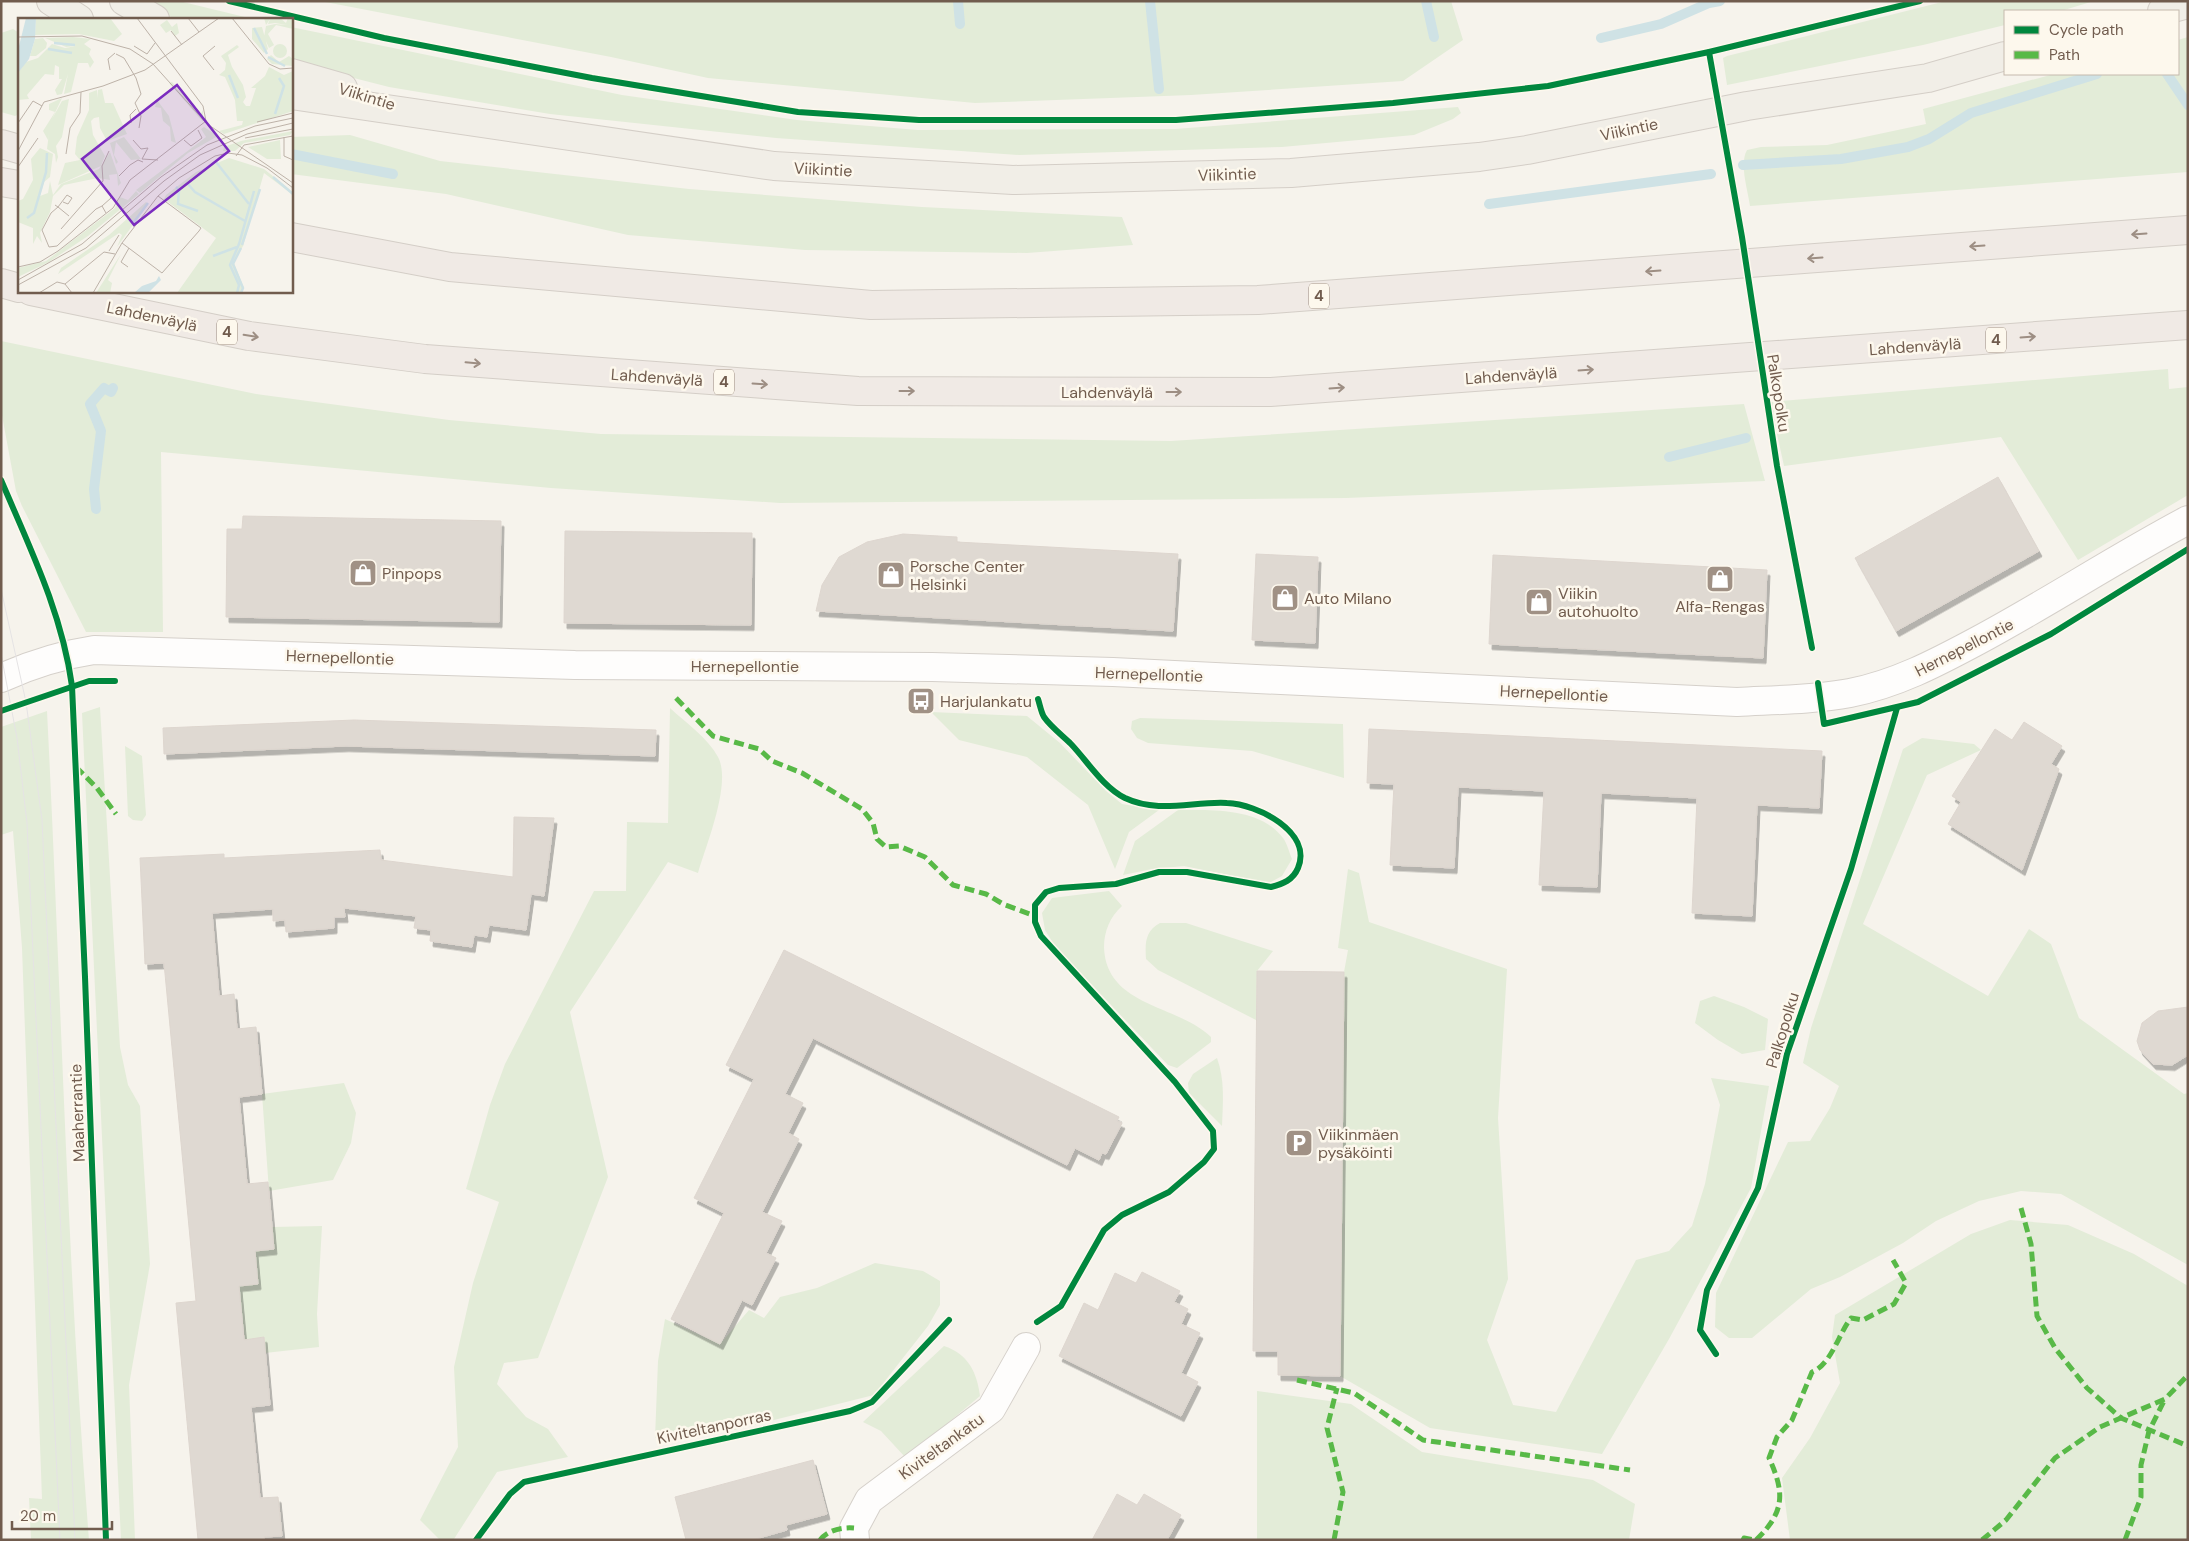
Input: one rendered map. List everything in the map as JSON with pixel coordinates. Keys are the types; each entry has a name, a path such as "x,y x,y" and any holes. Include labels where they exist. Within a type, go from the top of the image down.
{"highway":[{"path":"1,144 18,149"},
{"path":"1,182 18,185"},
{"path":"292,224 450,267"},
{"name":"4","path":"292,237 450,267 870,305 1258,300 2188,230"},
{"path":"1,285 18,289"},
{"name":"Lahdenväylä","path":"36,292 250,336 424,359 858,391 1270,392 2188,325"}],"main road":[{"path":"51,1 77,18"},
{"path":"124,1 153,18"},
{"path":"2166,10 2188,4"},
{"name":"Viikintie","path":"292,95 774,166 1013,180 1291,173 1479,157 1527,150 1747,106 1928,78 2004,56"},
{"name":"Viikintie","path":"292,73 442,118"}],"street":[{"name":"Hernepellontie","path":"1,678 36,662 67,654 94,650 576,665 923,667 1094,672 1737,702 1850,693 1907,676 2035,610 2116,560 2188,520"},
{"name":"Kiviteltankatu","path":"855,1540 854,1528 869,1500 991,1409 1026,1347"}],"green space":[{"path":"140,1 179,1 249,18 173,18"},
{"path":"320,1 1451,1 1463,40 1403,81 1191,95 975,103 708,78 611,57"},
{"path":"1946,1 2094,1 2064,10 2004,10 2004,25 1923,45 1727,85 1723,58"},
{"path":"292,27 622,95 797,120 918,130 1175,129 1458,107 1461,113 1453,119 1414,135 1282,147 1019,155 776,138 550,114 389,87 292,62"},
{"path":"13,29 18,32 18,114 15,116 1,112 1,33"},
{"path":"2188,37 2188,172 1750,206 1744,170 1747,150 1761,147 1827,145 1926,124 1923,109 2050,75 2179,75 2179,40"},
{"path":"350,135 440,161 689,189 922,207 1122,217 1133,245 1027,253 805,250 628,235 446,194 292,174 292,137"},
{"path":"1,341 256,394 449,420 601,434 1171,441 1744,404 1765,481 1346,498 780,503 551,488 161,452 163,632 86,632 16,491 1,410"},
{"path":"2168,369 2169,389 2188,387 2188,495 2078,560 2001,437 1784,466 1770,402"},
{"path":"100,707 120,1047 128,1085 140,1106 150,1264 129,1385 135,1540 121,1540 82,713"},
{"path":"670,708 703,737 718,757 722,782 712,831 698,873 668,862 570,1012 608,1177 538,1358 504,1363 497,1384 526,1417 548,1429 568,1457 497,1472 454,1539 439,1539 420,1520 458,1447 454,1367 473,1283 499,1202 466,1189 490,1105 505,1064 594,891 626,891 627,822 668,823"},
{"path":"47,711 75,1333 89,1540 31,1540 29,1498 42,1499 22,948 13,831 1,835 1,727"},
{"path":"931,712 1027,716 1060,743 1106,791 1122,804 1159,810 1129,832 1115,869 1088,805 1027,757 959,740"},
{"path":"1140,718 1343,724 1344,778 1252,751 1148,743 1137,738 1131,729 1132,721"},
{"path":"1922,738 1974,744 1981,750 1927,775 1863,924 1988,996 2029,929 2051,944 2079,1018 2184,1094 2188,1093 2188,1265 2061,1194 2021,1191 1979,1201 1936,1221 1903,1243 1840,1277 1811,1289 1752,1338 1729,1338 1715,1327 1716,1293 1788,1142 1810,1141 1830,1108 1839,1086 1803,1063 1811,1028 1903,749"},
{"path":"125,746 142,756 146,815 142,821 133,820 128,816"},
{"path":"1178,810 1234,812 1262,821 1283,838 1292,859 1282,876 1269,883 1184,866 1152,869 1123,875 1135,841"},
{"path":"1348,869 1359,873 1369,922 1507,969 1498,1118 1508,1279 1487,1340 1513,1405 1556,1412 1636,1260 1669,1251 1692,1226 1705,1184 1720,1105 1711,1078 1769,1086 1751,1188 1669,1339 1602,1454 1430,1428 1340,1376 1344,972 1348,950 1338,948"},
{"path":"1109,891 1122,906 1111,920 1104,941 1108,967 1117,982 1130,993 1197,1026 1211,1037 1211,1042 1177,1068 1168,1065 1055,946 1045,930 1042,913 1052,898"},
{"path":"1160,923 1186,923 1273,951 1257,971 1256,1020 1158,970 1146,959 1147,938 1151,930"},
{"path":"1714,996 1744,1007 1768,1019 1765,1050 1742,1054 1718,1040 1695,1023 1700,1001"},
{"path":"1217,1058 1222,1083 1222,1126 1189,1093 1188,1083 1193,1074"},
{"path":"344,1083 356,1113 351,1143 333,1180 269,1191 262,1094"},
{"path":"2010,1220 2068,1225 2134,1254 2188,1286 2188,1540 1790,1540 1782,1478 1810,1438 1840,1383 1832,1337 1835,1315 1971,1234"},
{"path":"322,1226 317,1314 319,1347 265,1353 263,1338 245,1340 241,1306 229,1287 258,1284 255,1251 274,1249 272,1227"},
{"path":"875,1263 923,1271 940,1281 940,1305 928,1326 874,1395 734,1430 655,1438 658,1361 665,1319 720,1344 749,1310 764,1318 780,1297 817,1288"},
{"path":"944,1346 959,1354 970,1365 979,1387 980,1396 906,1458 881,1431 863,1422"},
{"path":"1257,1391 1351,1404 1422,1452 1593,1480 1635,1504 1629,1540 1257,1540"}],"building":[{"path":"1998,477 2039,551 1896,631 1855,558"},
{"name":"Pinpops","path":"243,516 501,521 499,622 226,617 227,529 242,529"},
{"path":"565,531 752,533 751,625 564,623"},
{"path":"903,534 957,537 957,542 1178,554 1173,631 816,611 822,585 839,557 867,542"},
{"name":"Auto Milano","path":"1256,554 1318,557 1315,643 1252,640"},
{"path":"1493,555 1767,570 1763,658 1489,644"},
{"path":"354,720 656,730 655,756 346,746 164,754 163,728"},
{"path":"2024,722 2062,746 2051,764 2059,769 2022,870 1948,824 1961,802 1952,796 1995,729 2012,740"},
{"path":"1369,729 1822,751 1819,808 1757,805 1752,916 1692,913 1697,798 1601,793 1597,887 1539,885 1544,791 1458,787 1454,868 1390,865 1394,784 1367,783"},
{"path":"514,817 554,818 544,896 531,894 526,930 489,925 487,937 474,935 472,947 430,941 431,930 414,928 416,916 344,908 345,917 334,917 334,928 286,932 285,920 273,921 273,909 212,913 219,996 234,994 237,1029 256,1027 262,1094 239,1097 247,1184 268,1182 274,1249 255,1251 258,1284 239,1286 244,1340 264,1337 270,1405 251,1407 260,1498 278,1497 282,1536 264,1537 264,1540 198,1540 176,1303 196,1301 164,963 145,964 140,858 224,854 224,858 380,850 381,860 513,877"},
{"path":"784,950 1119,1117 1117,1121 1122,1123 1106,1154 1102,1153 1099,1160 1075,1148 1067,1165 813,1038 785,1094 803,1103 788,1133 799,1139 762,1212 782,1221 766,1253 776,1258 752,1305 742,1300 720,1344 671,1319 724,1213 694,1198 754,1079 726,1065"},
{"name":"Viikinmäen pysäköinti","path":"1257,971 1344,972 1340,1376 1278,1375 1278,1351 1253,1351"},
{"path":"2188,1007 2188,1055 2172,1065 2153,1064 2140,1050 2137,1041 2142,1023 2158,1011"},
{"path":"1142,1272 1180,1291 1174,1302 1188,1309 1181,1324 1200,1333 1181,1373 1198,1382 1181,1416 1059,1356 1084,1303 1098,1310 1115,1273 1136,1283"},
{"path":"813,1460 827,1514 786,1525 787,1530 752,1540 686,1540 675,1497"},
{"path":"1117,1494 1137,1505 1144,1494 1181,1515 1167,1540 1092,1540"}],"waterway":[{"path":"958,1 960,24"},
{"path":"1150,1 1159,89"},
{"path":"1426,1 1434,37"},
{"path":"1601,38 1661,24 1709,3 1720,1"},
{"path":"1743,165 1841,159 1908,147 1929,139 1971,113 2094,75"},
{"path":"2168,75 2188,105"},
{"path":"292,154 393,174"},
{"path":"1489,204 1711,174"},
{"path":"96,509 94,489 101,431 90,404 104,388 111,392 113,388"},
{"path":"1669,457 1746,438"}],"tram line":[{"path":"1,589 26,702 42,820 75,1540"},
{"path":"1,654 17,738 27,823 60,1540"}],"marked path":[{"path":"676,698 713,736 759,749 772,761 802,773 862,809 873,823 877,839 886,847 899,846 925,857 953,885 986,894 1003,904 1035,916"},
{"path":"76,767 97,788 116,814"},
{"path":"2021,1208 2031,1244 2037,1316 2055,1348 2087,1388 2121,1418 2188,1446"},
{"path":"1756,1540 1773,1520 1779,1502 1778,1482 1769,1458 1777,1437 1792,1420 1812,1372 1819,1368 1830,1356 1851,1318 1863,1320 1894,1304 1906,1283 1893,1260"},
{"path":"1982,1540 2006,1520 2055,1458 2100,1427 2165,1399 2188,1375"},
{"path":"1297,1380 1354,1393 1423,1440 1630,1470"},
{"path":"1334,1540 1343,1492 1327,1428 1337,1388"},
{"path":"2125,1540 2141,1497 2141,1465 2149,1431 2165,1399"},
{"path":"820,1540 836,1530 854,1528"},
{"path":"1743,1540 1744,1538 1754,1540"}],"cycle path":[{"path":"229,1 384,38 592,78 798,112 919,120 1176,120 1393,103 1548,86 1709,52 1920,1"},
{"name":"Palkopolku","path":"1709,52 1742,237 1777,466 1812,648"},
{"name":"Maaherrantie","path":"1,480 34,556 53,607 61,633 72,686 106,1540"},
{"path":"1818,683 1824,724 1918,702 2051,634 2188,549"},
{"path":"1,711 89,681 115,681"},
{"path":"1037,1322 1061,1306 1104,1230 1122,1215 1169,1192 1204,1162 1214,1149 1213,1131 1175,1082 1041,936 1035,922 1035,905 1046,892 1059,888 1116,884 1159,872 1187,872 1271,887 1283,883 1293,876 1298,868 1300,855 1297,843 1290,832 1279,822 1253,809 1227,803 1176,806 1150,805 1125,798 1103,781 1071,744 1047,721 1042,713 1038,699"},
{"name":"Palkopolku","path":"1716,1354 1700,1330 1707,1290 1758,1188 1787,1054 1851,869 1897,708"},
{"name":"Kiviteltanporras","path":"476,1540 510,1494 524,1482 850,1411 872,1402 949,1320"}],"place":[{"name":"Pinpops","path":"363,573"},
{"name":"Porsche Center Helsinki","path":"891,575"},
{"name":"Alfa-Rengas","path":"1720,579"},
{"name":"Auto Milano","path":"1285,598"},
{"name":"Viikin autohuolto","path":"1539,602"},
{"name":"Harjulankatu","path":"921,701"},
{"name":"Viikinmäen pysäköinti","path":"1299,1143"}]}
